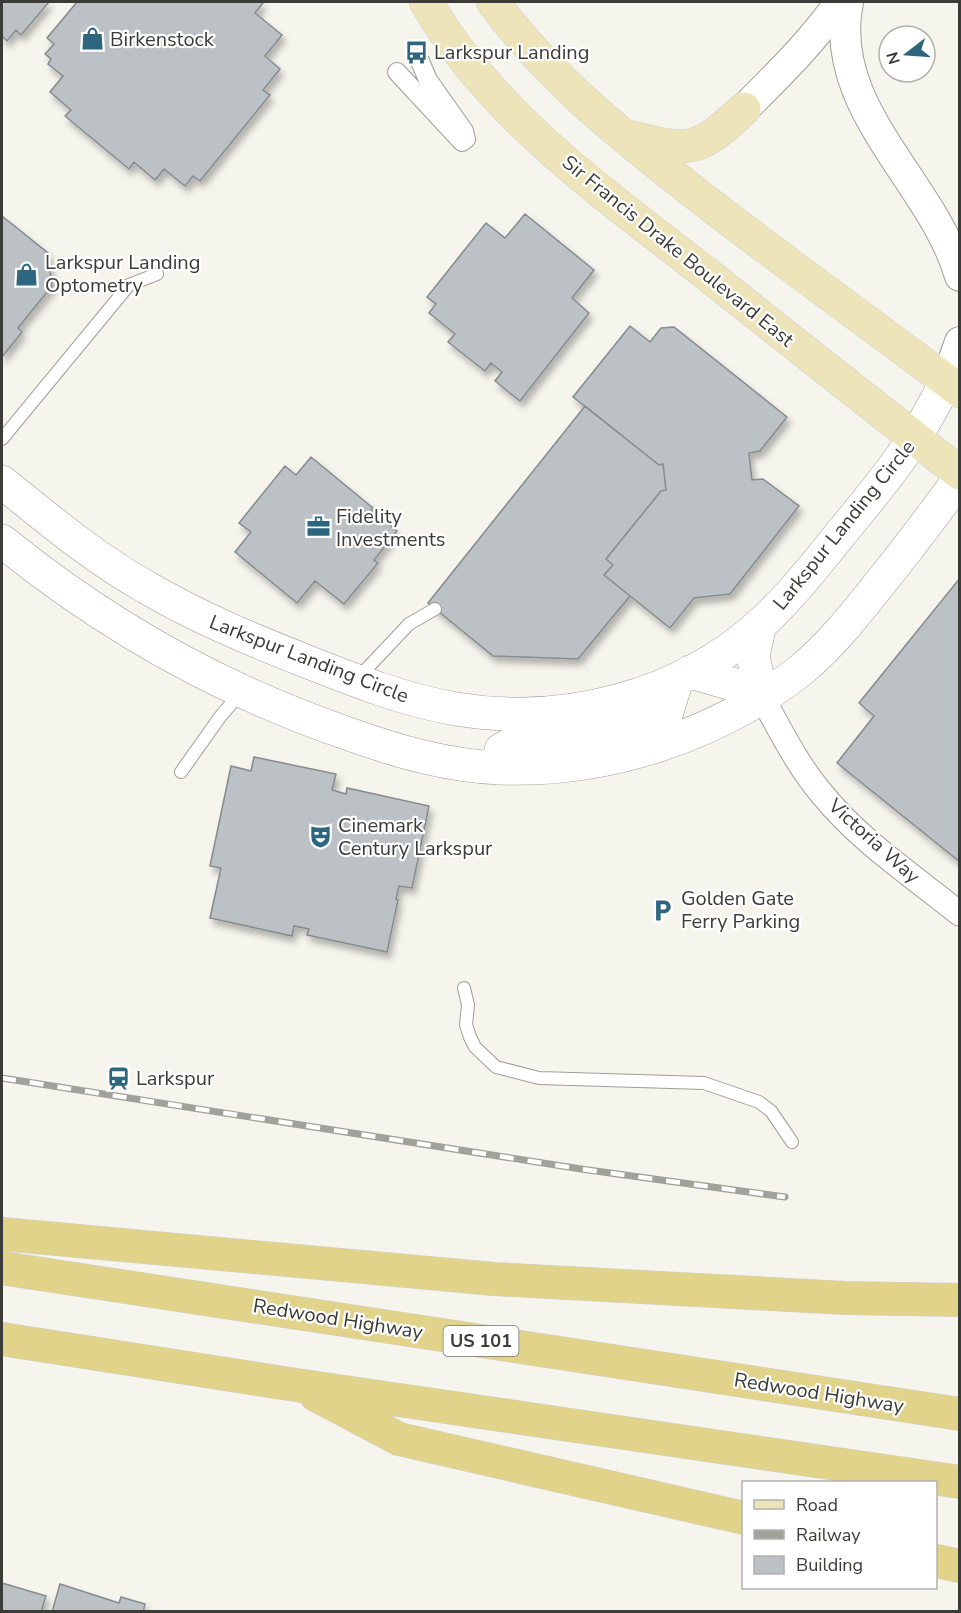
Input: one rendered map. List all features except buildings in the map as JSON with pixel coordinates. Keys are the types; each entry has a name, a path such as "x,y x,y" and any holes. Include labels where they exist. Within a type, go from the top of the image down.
{"highway":[{"path":"2,1234 494,1279 844,1298 960,1300"},
{"name":"Redwood Highway","path":"2,1268 960,1414"},
{"path":"2,1339 960,1482"},
{"path":"296,1384 399,1439 742,1518"},
{"path":"937,1561 960,1566"}],"main road":[{"name":"Sir Francis Drake Boulevard East","path":"426,2 468,63 535,135 636,219 960,473"},
{"path":"493,2 548,69 620,135 953,386"},
{"path":"620,135 655,144 686,146 710,138 744,109"},
{"name":"Larkspur Landing Circle","path":"2,482 84,547 144,586 214,623 267,647 356,681 430,704 489,713 522,715 585,708 648,692 683,676 734,645 760,624 805,578 915,439 934,407 953,386"},
{"path":"2,541 31,565 107,617 172,656 242,692 332,729 392,748 455,764 498,768 552,767 617,757 709,725 762,697 798,672 830,643 926,525 960,478"},
{"path":"760,624 753,656 762,697"},
{"path":"242,692 267,647"},
{"path":"498,768 501,750 513,744 552,743 618,733 666,715 683,676 732,684 762,697"}],"street":[{"path":"744,109 804,48 840,2"},
{"path":"848,2 845,36 853,80 873,121 948,245 960,276"},
{"path":"397,72 462,142 466,139 464,131 428,80 416,52"},
{"path":"937,226 960,249"},
{"path":"953,386 960,342"},
{"name":"Victoria Way","path":"762,697 806,772 835,810 870,842 960,914"}],"lane":[{"path":"2,439 129,285 157,274"},
{"path":"356,681 409,624 435,609"},
{"path":"181,772 220,717 242,692"},
{"path":"464,988 468,1005 466,1024 470,1037 475,1047 496,1067 539,1078 704,1083 759,1102 771,1111 792,1142"}],"railway":[{"path":"2,1078 581,1169 785,1197"}],"place":[{"name":"Birkenstock","path":"92,39"},
{"name":"Larkspur Landing","path":"416,52"},
{"name":"Larkspur Landing Optometry","path":"27,274"},
{"name":"Fidelity Investments","path":"318,527"},
{"name":"Cinemark Century Larkspur","path":"320,836"},
{"name":"Golden Gate Ferry Parking","path":"663,910"},
{"name":"Larkspur","path":"118,1078"}]}
